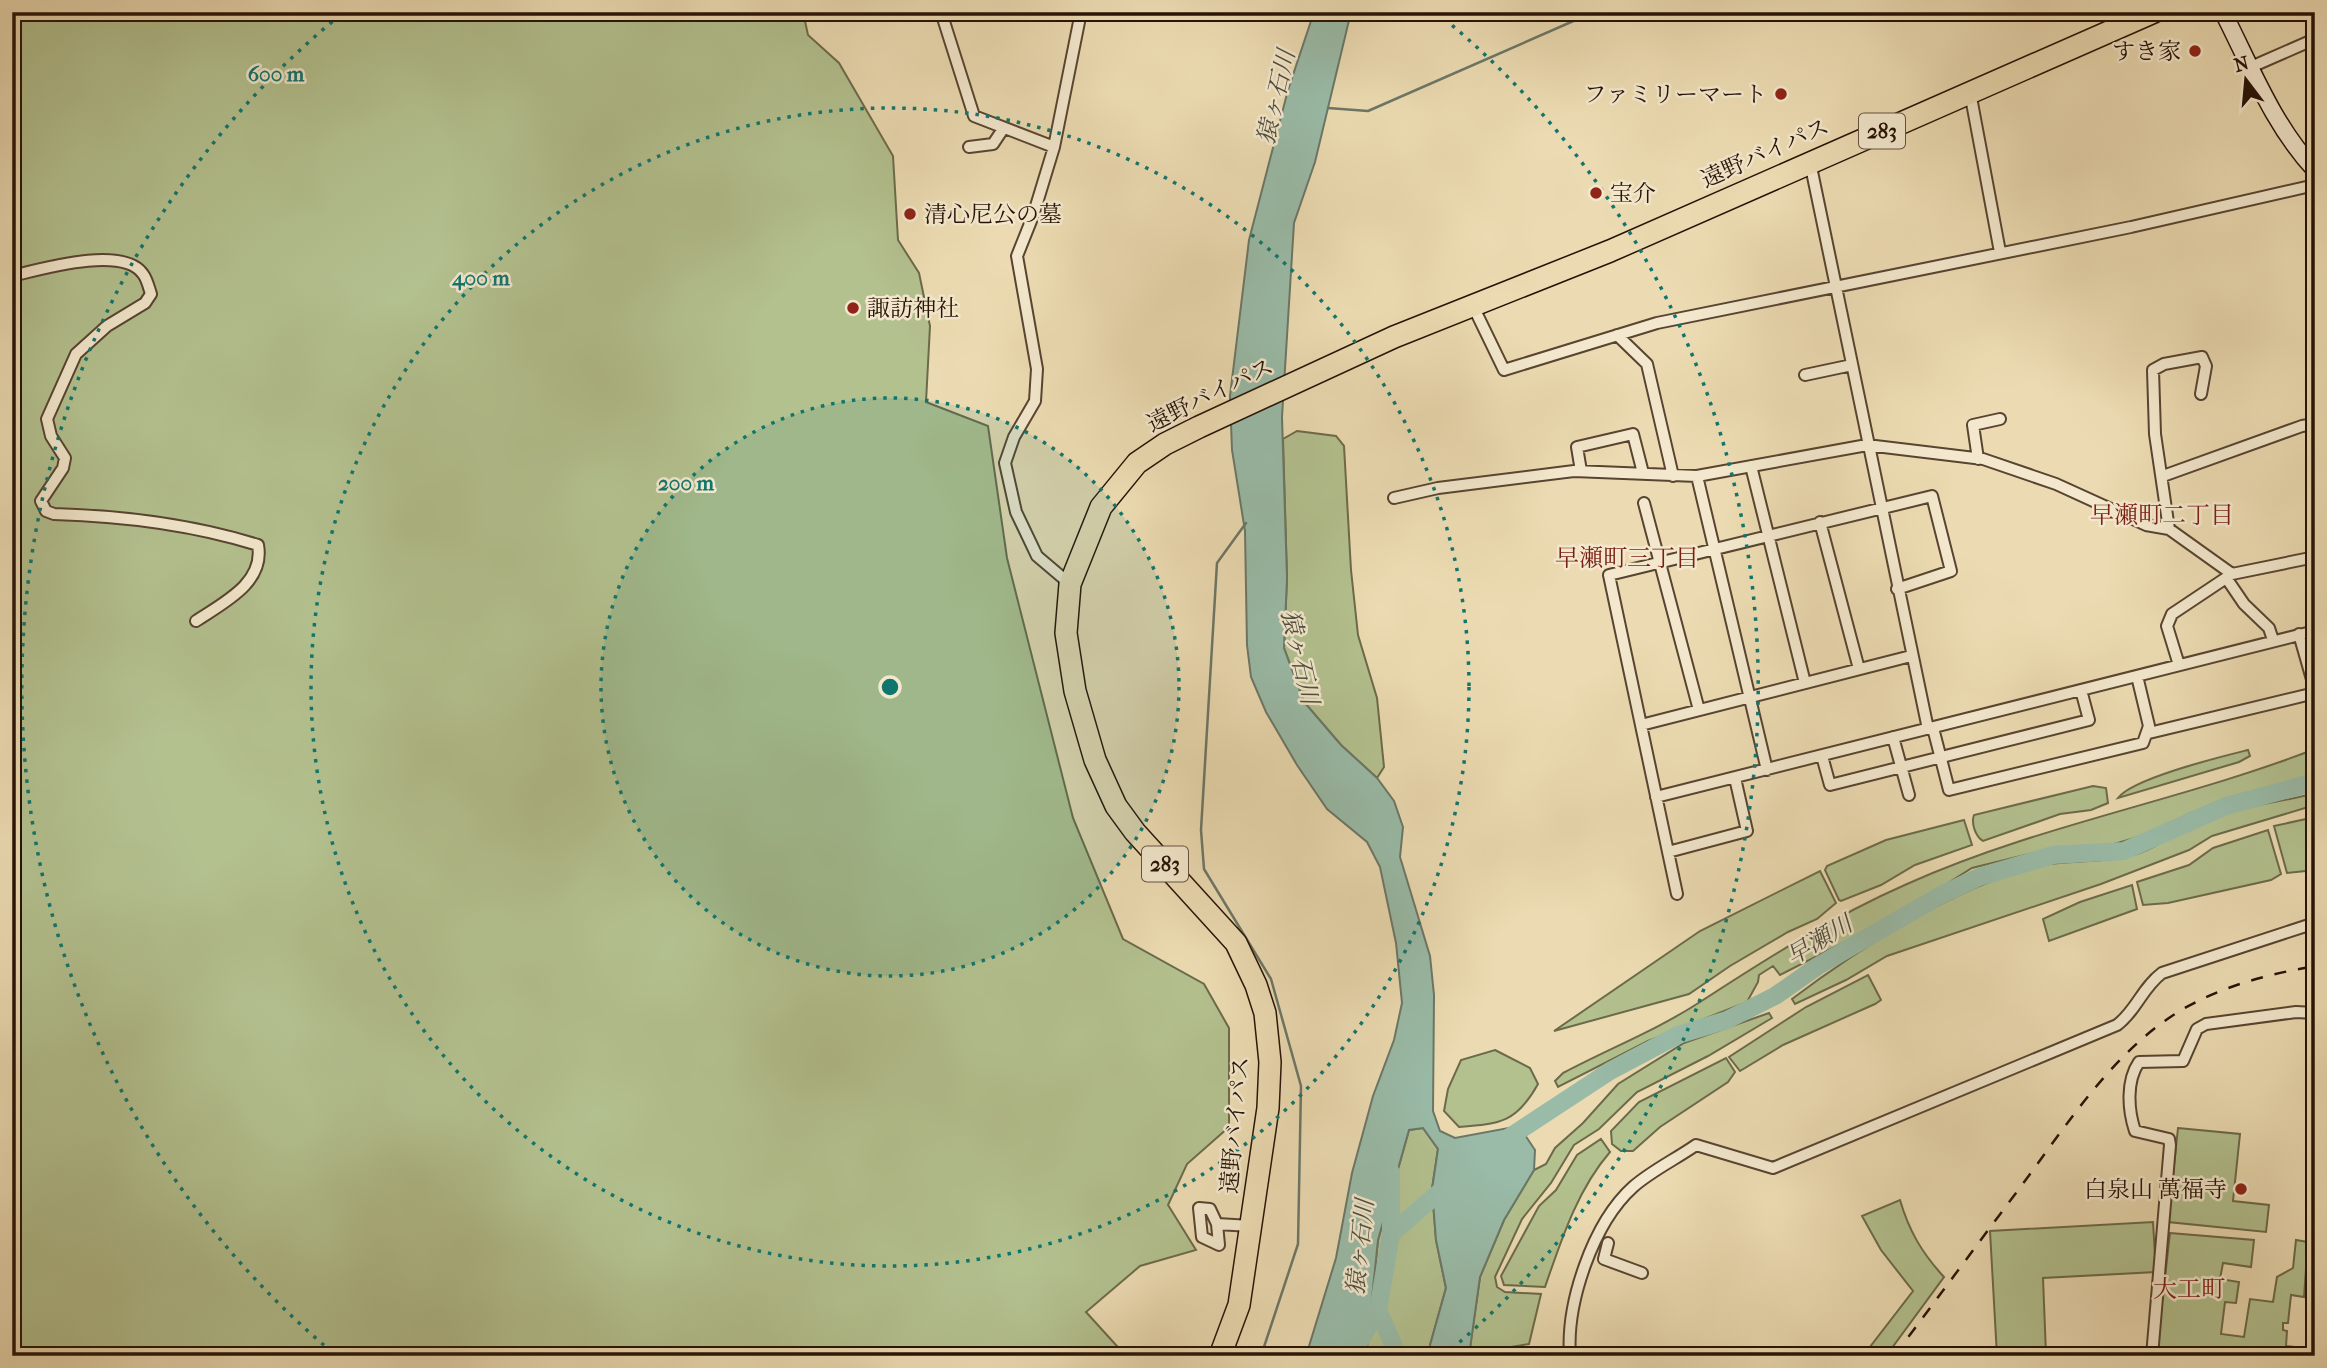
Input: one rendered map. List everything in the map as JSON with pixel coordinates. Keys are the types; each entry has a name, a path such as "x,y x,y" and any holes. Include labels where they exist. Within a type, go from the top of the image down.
{"highway":[{"name":"遠野バイパス","path":"1394,337 1610,251 2154,12"},
{"name":"遠野バイパス","path":"1220,1356 1239,1305 1268,1108 1270,1062 1265,1013 1256,985 1236,943 1135,832 1116,806 1095,760 1075,691 1066,633 1070,584 1101,507 1137,463 1165,444 1210,421 1570,253 2120,14"}],"street":[{"path":"941,12 974,116 1054,147"},
{"path":"1070,584 1037,556 1016,512 1005,463 1014,438 1035,401 1037,369 1017,256 1033,216 1054,147 1081,12"},
{"path":"2223,12 2277,122 2294,148 2315,170"},
{"path":"2251,67 2315,39"},
{"path":"1970,92 2000,253"},
{"path":"968,147 993,144 1003,129"},
{"path":"1810,162 1911,656 1949,790 2143,743 2149,733 2137,676"},
{"path":"1473,306 1504,370 1617,335 1836,285 2131,227 2315,185"},
{"path":"12,275 54,265 118,260 131,264 145,275 151,294 145,303 107,326 76,354 47,419 51,436 65,458 62,468 41,501 46,512 54,514 147,520 188,527 258,545 260,556 253,576 230,599 196,621"},
{"path":"1617,335 1647,365 1673,475"},
{"path":"2169,528 2155,434 2153,370 2164,364 2202,357 2206,366 2201,394"},
{"path":"1805,375 1852,365"},
{"path":"1978,459 1973,425 2000,419"},
{"path":"2163,476 2302,426 2315,424"},
{"path":"1581,471 1577,447 1633,434 1643,473"},
{"path":"1394,498 1438,488 1581,471 1697,475 1867,445 1978,459 2056,484 2146,525 2169,528 2230,576 2244,604 2269,628 2273,640"},
{"path":"1751,466 1805,683"},
{"path":"1697,475 1767,770"},
{"path":"1677,894 1609,575 1932,496 1951,571 1897,589"},
{"path":"1644,503 1699,710"},
{"path":"1820,522 1859,669"},
{"path":"2179,665 2167,626 2172,614 2230,576 2315,557"},
{"path":"1656,797 2315,631"},
{"path":"2149,733 2315,692 2299,634"},
{"path":"1641,725 1911,656"},
{"path":"1822,756 1830,785 1941,758 2089,720 2081,690"},
{"path":"1893,737 1909,796"},
{"path":"1668,852 1747,831 1735,778"},
{"path":"1570,1356 1570,1313 1601,1229 1633,1187 1696,1145 1773,1168 2117,1025 2128,1017 2149,982 2162,973 2315,923"},
{"path":"2152,1356 2170,1145 2169,1139 2135,1131 2130,1115 2132,1072 2139,1062 2183,1061 2197,1029 2206,1024 2297,1012 2315,1013"},
{"path":"1217,1224 1251,1226"},
{"path":"1608,1243 1604,1259 1642,1273"}],"shaded area":[{"path":"12,12 803,12 808,35 839,63 893,156 898,240 919,273 930,326 926,402 988,426 1007,558 1073,818 1123,939 1204,984 1229,1028 1229,1127 1187,1164 1168,1205 1196,1250 1140,1266 1086,1312 1126,1356 12,1356"},
{"path":"1297,431 1336,436 1344,446 1351,570 1358,635 1377,698 1384,767 1377,778 1341,745 1304,702 1284,648 1287,578 1283,439"},
{"path":"2315,749 2315,771 2292,784 2228,800 2191,813 2148,834 2111,845 2053,848 1972,868 1894,917 1780,975 1773,966 1759,975 1747,1002 1648,1041 1558,1087 1555,1081 1563,1073 1684,1012 1827,924 1907,884 2007,845 2213,784"},
{"path":"2248,750 2250,756 2239,762 2118,798 2127,790 2158,776"},
{"path":"2093,786 2106,788 2108,803 2091,810 2060,814 1983,841 1974,829 1974,815"},
{"path":"2315,793 2315,805 2212,836 2189,850 2101,884 1887,956 1846,980 1795,1004 1792,999 1876,941 1972,889 2034,867 2106,860 2141,853 2211,816"},
{"path":"2315,817 2315,870 2287,873 2274,826"},
{"path":"1964,820 1972,845 1915,865 1881,885 1839,900 1825,870 1827,866 1886,840"},
{"path":"2268,830 2281,874 2271,880 2168,903 2143,905 2137,882 2189,865 2213,848"},
{"path":"1820,871 1836,903 1817,919 1788,932 1689,994 1554,1031 1700,931"},
{"path":"2132,885 2137,909 2049,941 2043,919 2080,902"},
{"path":"1868,975 1881,1000 1875,1004 1783,1045 1740,1071 1729,1057 1806,1007"},
{"path":"1769,1013 1772,1018 1708,1056 1637,1092 1599,1129 1574,1145 1551,1183 1522,1219 1495,1277 1497,1287 1505,1292 1541,1294 1529,1344 1469,1354 1480,1277 1504,1220 1534,1170 1546,1164 1555,1148 1583,1123 1618,1084 1684,1043"},
{"path":"1495,1050 1530,1068 1538,1084 1523,1106 1506,1119 1459,1127 1444,1111 1448,1089 1461,1060"},
{"path":"1726,1058 1735,1072 1728,1082 1660,1127 1633,1151 1621,1151 1612,1144 1611,1131 1639,1102"},
{"path":"1423,1128 1438,1149 1432,1189 1436,1240 1446,1288 1427,1356 1366,1356 1378,1240 1409,1130"},
{"path":"2178,1128 2240,1134 2233,1201 2269,1205 2266,1232 2168,1222"},
{"path":"1601,1139 1610,1152 1579,1199 1545,1287 1504,1285 1501,1276 1539,1206 1556,1190 1577,1155"},
{"path":"1900,1200 1917,1241 1944,1277 1886,1356 1863,1356 1913,1291 1881,1250 1862,1216"},
{"path":"2153,1222 2156,1272 2043,1278 2046,1354 1997,1356 1990,1231"},
{"path":"2170,1233 2254,1240 2251,1267 2223,1263 2220,1279 2239,1282 2236,1303 2225,1302 2221,1334 2244,1337 2250,1299 2273,1302 2277,1277 2293,1268 2296,1240 2308,1242 2304,1297 2291,1295 2288,1323 2283,1323 2283,1330 2287,1331 2286,1346 2312,1349 2311,1356 2156,1356"}],"water":[{"path":"1314,12 1351,12 1315,162 1294,223 1282,417 1287,578 1284,648 1304,702 1341,745 1377,778 1394,801 1403,827 1400,857 1430,956 1434,995 1433,1111 1440,1131 1455,1138 1519,1126 1535,1150 1534,1170 1504,1220 1480,1277 1469,1356 1427,1356 1446,1288 1436,1240 1432,1189 1438,1149 1423,1128 1409,1130 1378,1240 1366,1356 1306,1356 1336,1258 1352,1173 1373,1096 1394,1040 1402,1003 1396,943 1380,867 1367,842 1327,809 1297,765 1266,712 1251,677 1247,645 1245,531 1232,450 1230,396 1249,240 1288,90"}],"waterway":[{"path":"1328,108 1368,111 1594,12"},
{"path":"1246,523 1217,563 1201,830 1204,869 1271,979 1301,1086 1298,1244 1261,1356"},
{"name":"早瀬川","path":"1502,1142 1610,1071 1678,1035 1727,1020 1775,996 1818,966 1941,895 1979,877 2053,855 2124,851 2226,806 2315,782"},
{"name":"猿ヶ石川","path":"1351,1356 1378,1310 1391,1234 1391,1172"},
{"name":"早瀬川","path":"1391,1234 1450,1183"},
{"path":"1378,1310 1398,1356"}],"railway":[{"path":"1894,1356 2079,1108 2145,1036 2198,1001 2226,989 2255,979 2315,966"}],"place":[{"name":"すき家","path":"2195,51"},
{"name":"ファミリーマート","path":"1781,94"},
{"name":"宝介","path":"1596,193"},
{"name":"清心尼公の墓","path":"910,214"},
{"name":"諏訪神社","path":"853,308"},
{"name":"白泉山 萬福寺","path":"2241,1189"}],"district":[{"name":"早瀬町二丁目","path":"2162,515"},
{"name":"早瀬町三丁目","path":"1627,558"},
{"name":"大工町","path":"2189,1289"}]}
